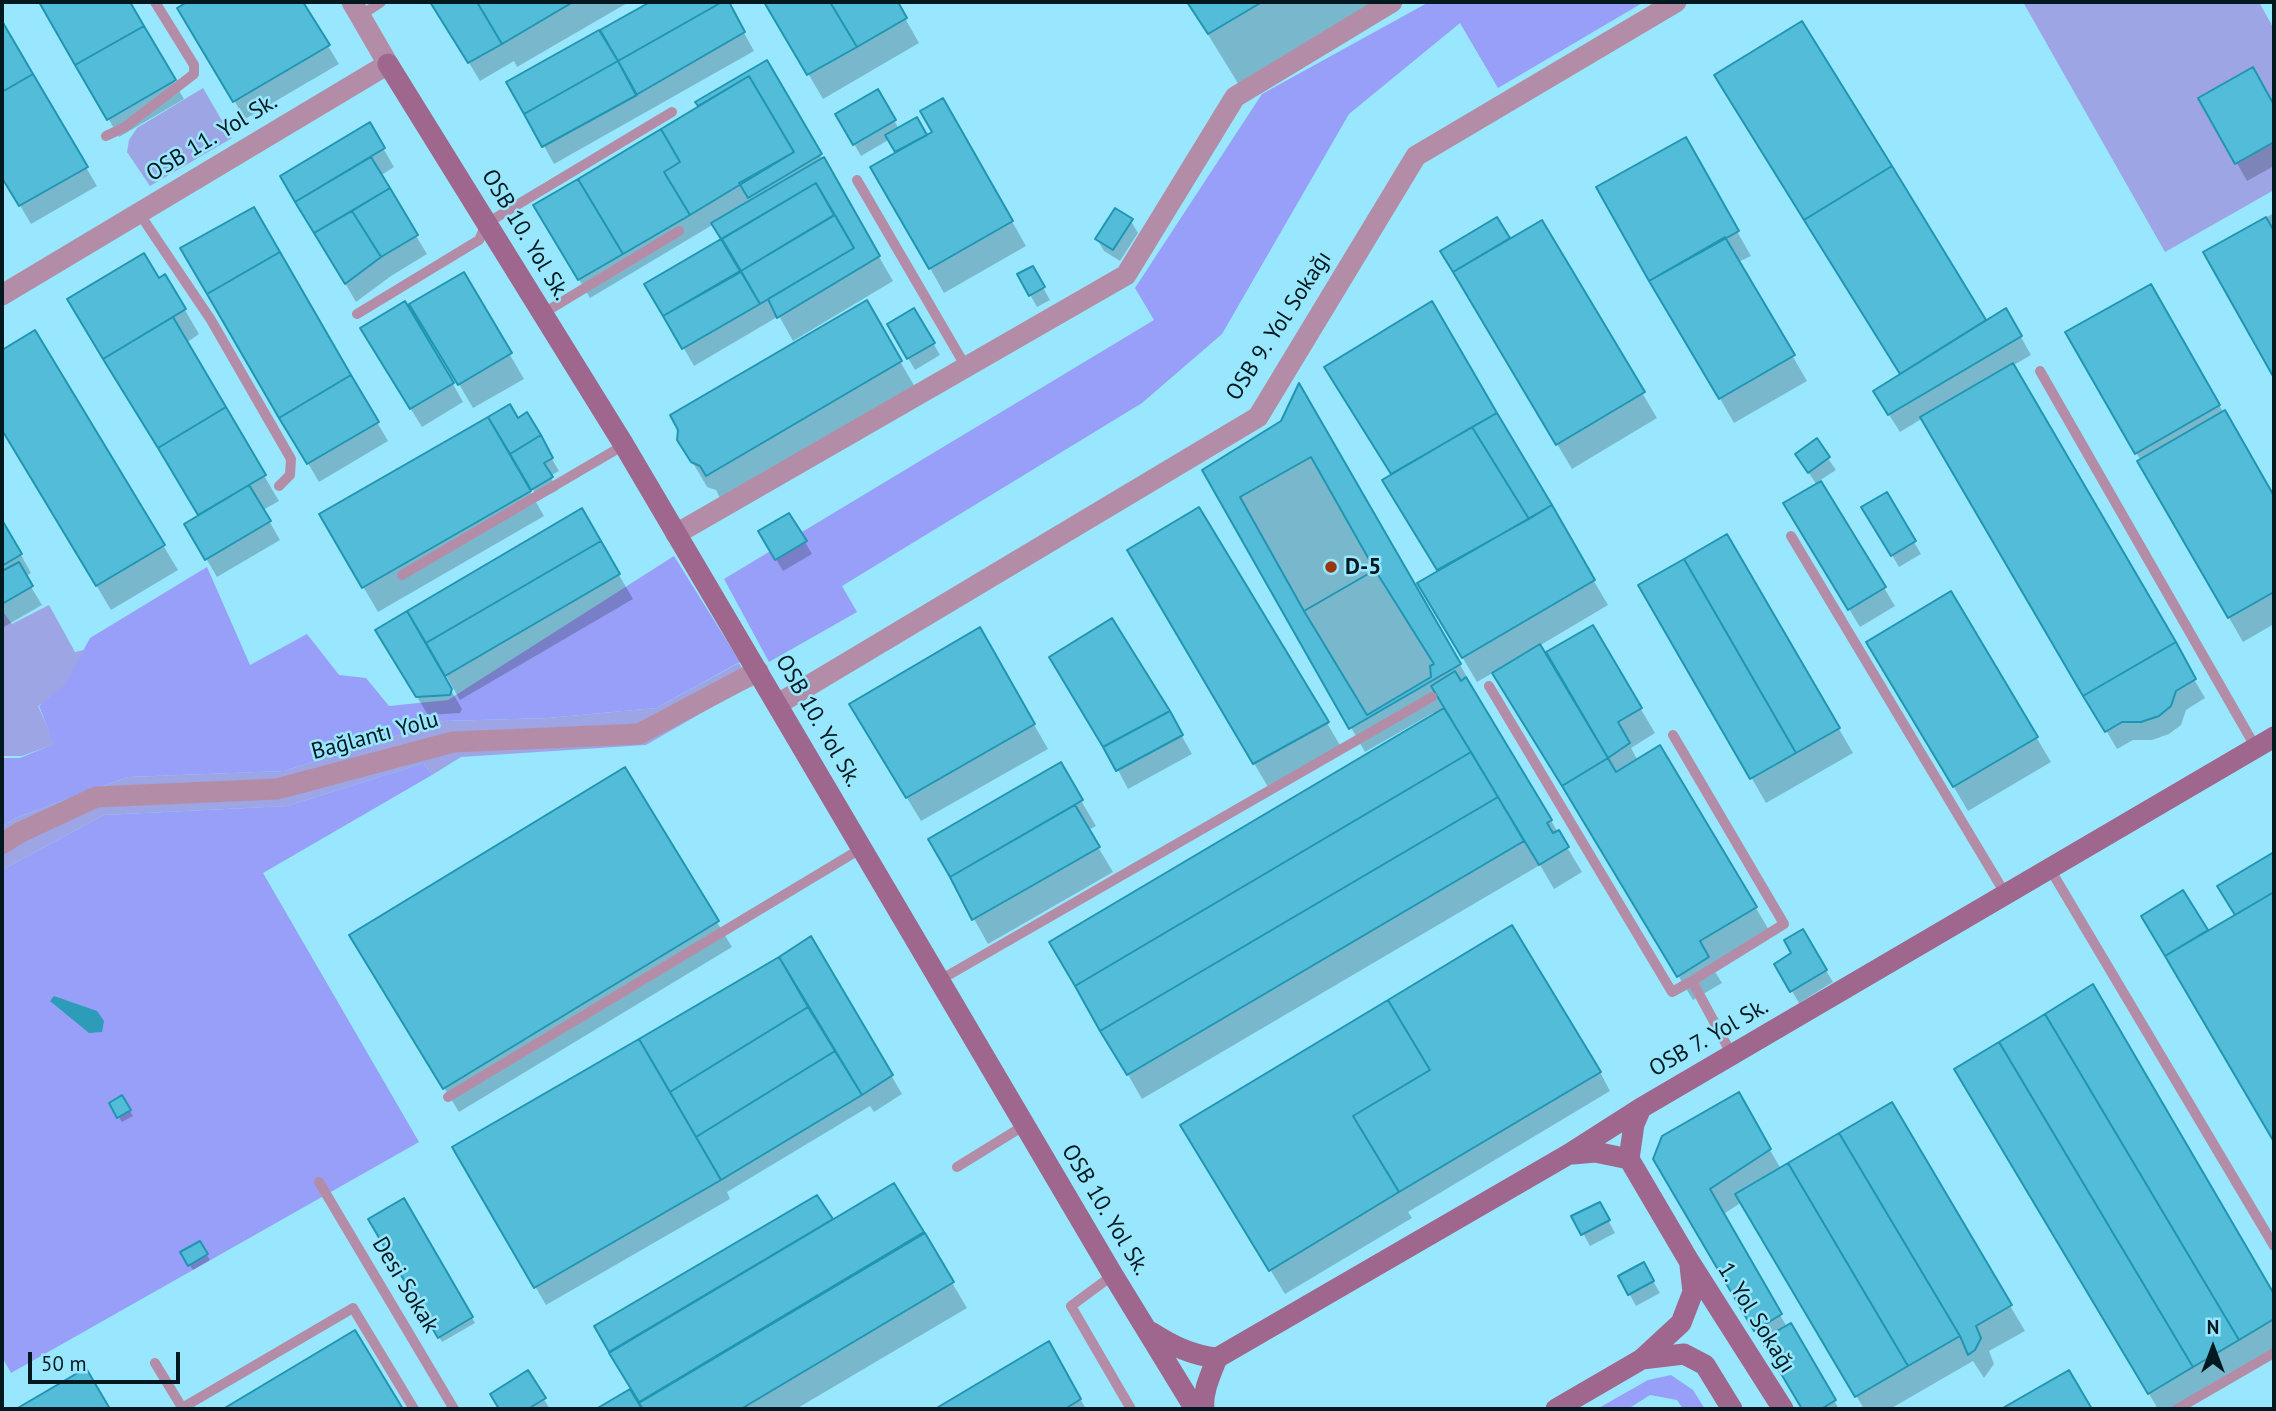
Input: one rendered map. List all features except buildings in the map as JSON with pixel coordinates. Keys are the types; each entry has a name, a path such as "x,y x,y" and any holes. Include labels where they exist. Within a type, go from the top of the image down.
{"street":[{"path":"676,534 1126,275 1235,97 1392,2"},
{"name":"OSB 9. Yol Sokağı","path":"778,704 1258,416 1416,156 1676,2"},
{"path":"356,9 388,64"},
{"name":"OSB 10. Yol Sk.","path":"388,64 624,445 1113,1275 1195,1409"},
{"name":"OSB 11. Yol Sk.","path":"2,295 388,64"},
{"name":"Bağlantı Yolu","path":"2,844 19,833 96,797 276,789 453,742 639,734 758,671"},
{"name":"OSB 7. Yol Sk.","path":"1217,1358 1569,1154 1641,1108 2274,737"},
{"path":"1641,1108 1634,1124 1629,1159 1689,1261"},
{"path":"1569,1154 1595,1152 1629,1159"},
{"name":"1. Yol Sokağı","path":"1556,1409 1642,1359 1681,1323 1693,1292 1689,1261"},
{"name":"1. Yol Sokağı","path":"1689,1261 1783,1409"},
{"path":"1146,1329 1175,1347 1196,1355 1217,1358 1203,1403 1204,1409"},
{"path":"1642,1359 1684,1354 1705,1365 1732,1409"}],"lane":[{"path":"106,136 125,127 194,74 194,65 155,2"},
{"path":"356,9 381,2"},
{"path":"357,314 479,240 487,223 672,112"},
{"path":"857,180 966,367"},
{"path":"139,213 211,320 290,459 290,475 279,486"},
{"path":"542,314 679,231"},
{"path":"2040,371 2256,748"},
{"path":"402,575 624,445"},
{"path":"1791,536 2006,895"},
{"path":"1489,686 1672,992 1784,924 1674,735"},
{"path":"940,980 1432,696"},
{"path":"448,1097 862,848"},
{"path":"2050,869 2274,1246"},
{"path":"1692,981 1732,1055"},
{"path":"957,1167 1025,1125"},
{"name":"Desi Sokak","path":"320,1182 454,1409"},
{"path":"1113,1275 1071,1306 1131,1409"},
{"path":"155,1363 183,1409 353,1308 414,1409"},
{"path":"2177,1409 2274,1353"}],"shaded area":[{"path":"1429,2 1644,2 1498,88 1460,23 1349,114 1222,334 1142,403 842,586 857,612 769,662 724,579 1154,320 1135,288 1262,94"},
{"path":"2023,2 2259,2 2274,29 2274,190 2165,252"},
{"path":"203,88 232,138 150,186 127,152 129,140 137,128"},
{"path":"674,556 740,662 656,708 548,718 443,721 284,771 128,777 15,818 2,827 2,758 20,758 54,744 39,706 64,686 90,638 207,567 250,665 307,634 339,675 366,678 389,706 448,700"},
{"path":"49,605 75,652 96,647 62,692 38,706 55,744 22,756 2,756 2,610 12,624"},
{"path":"739,663 753,686 646,745 461,757 432,775 424,763 287,806 104,815 2,870 2,827 15,818 128,777 284,771 443,721 548,718 656,708"},
{"path":"424,763 432,775 263,873 419,1142 11,1373 2,1357 2,870 104,815 287,806"},
{"path":"54,996 97,1011 104,1021 102,1032 89,1033 50,1001"},
{"path":"1671,1375 1693,1390 1705,1409 1683,1409 1677,1400 1650,1395 1628,1409 1597,1409 1648,1380"}],"place":[{"name":"D-5","path":"1331,567"}]}
